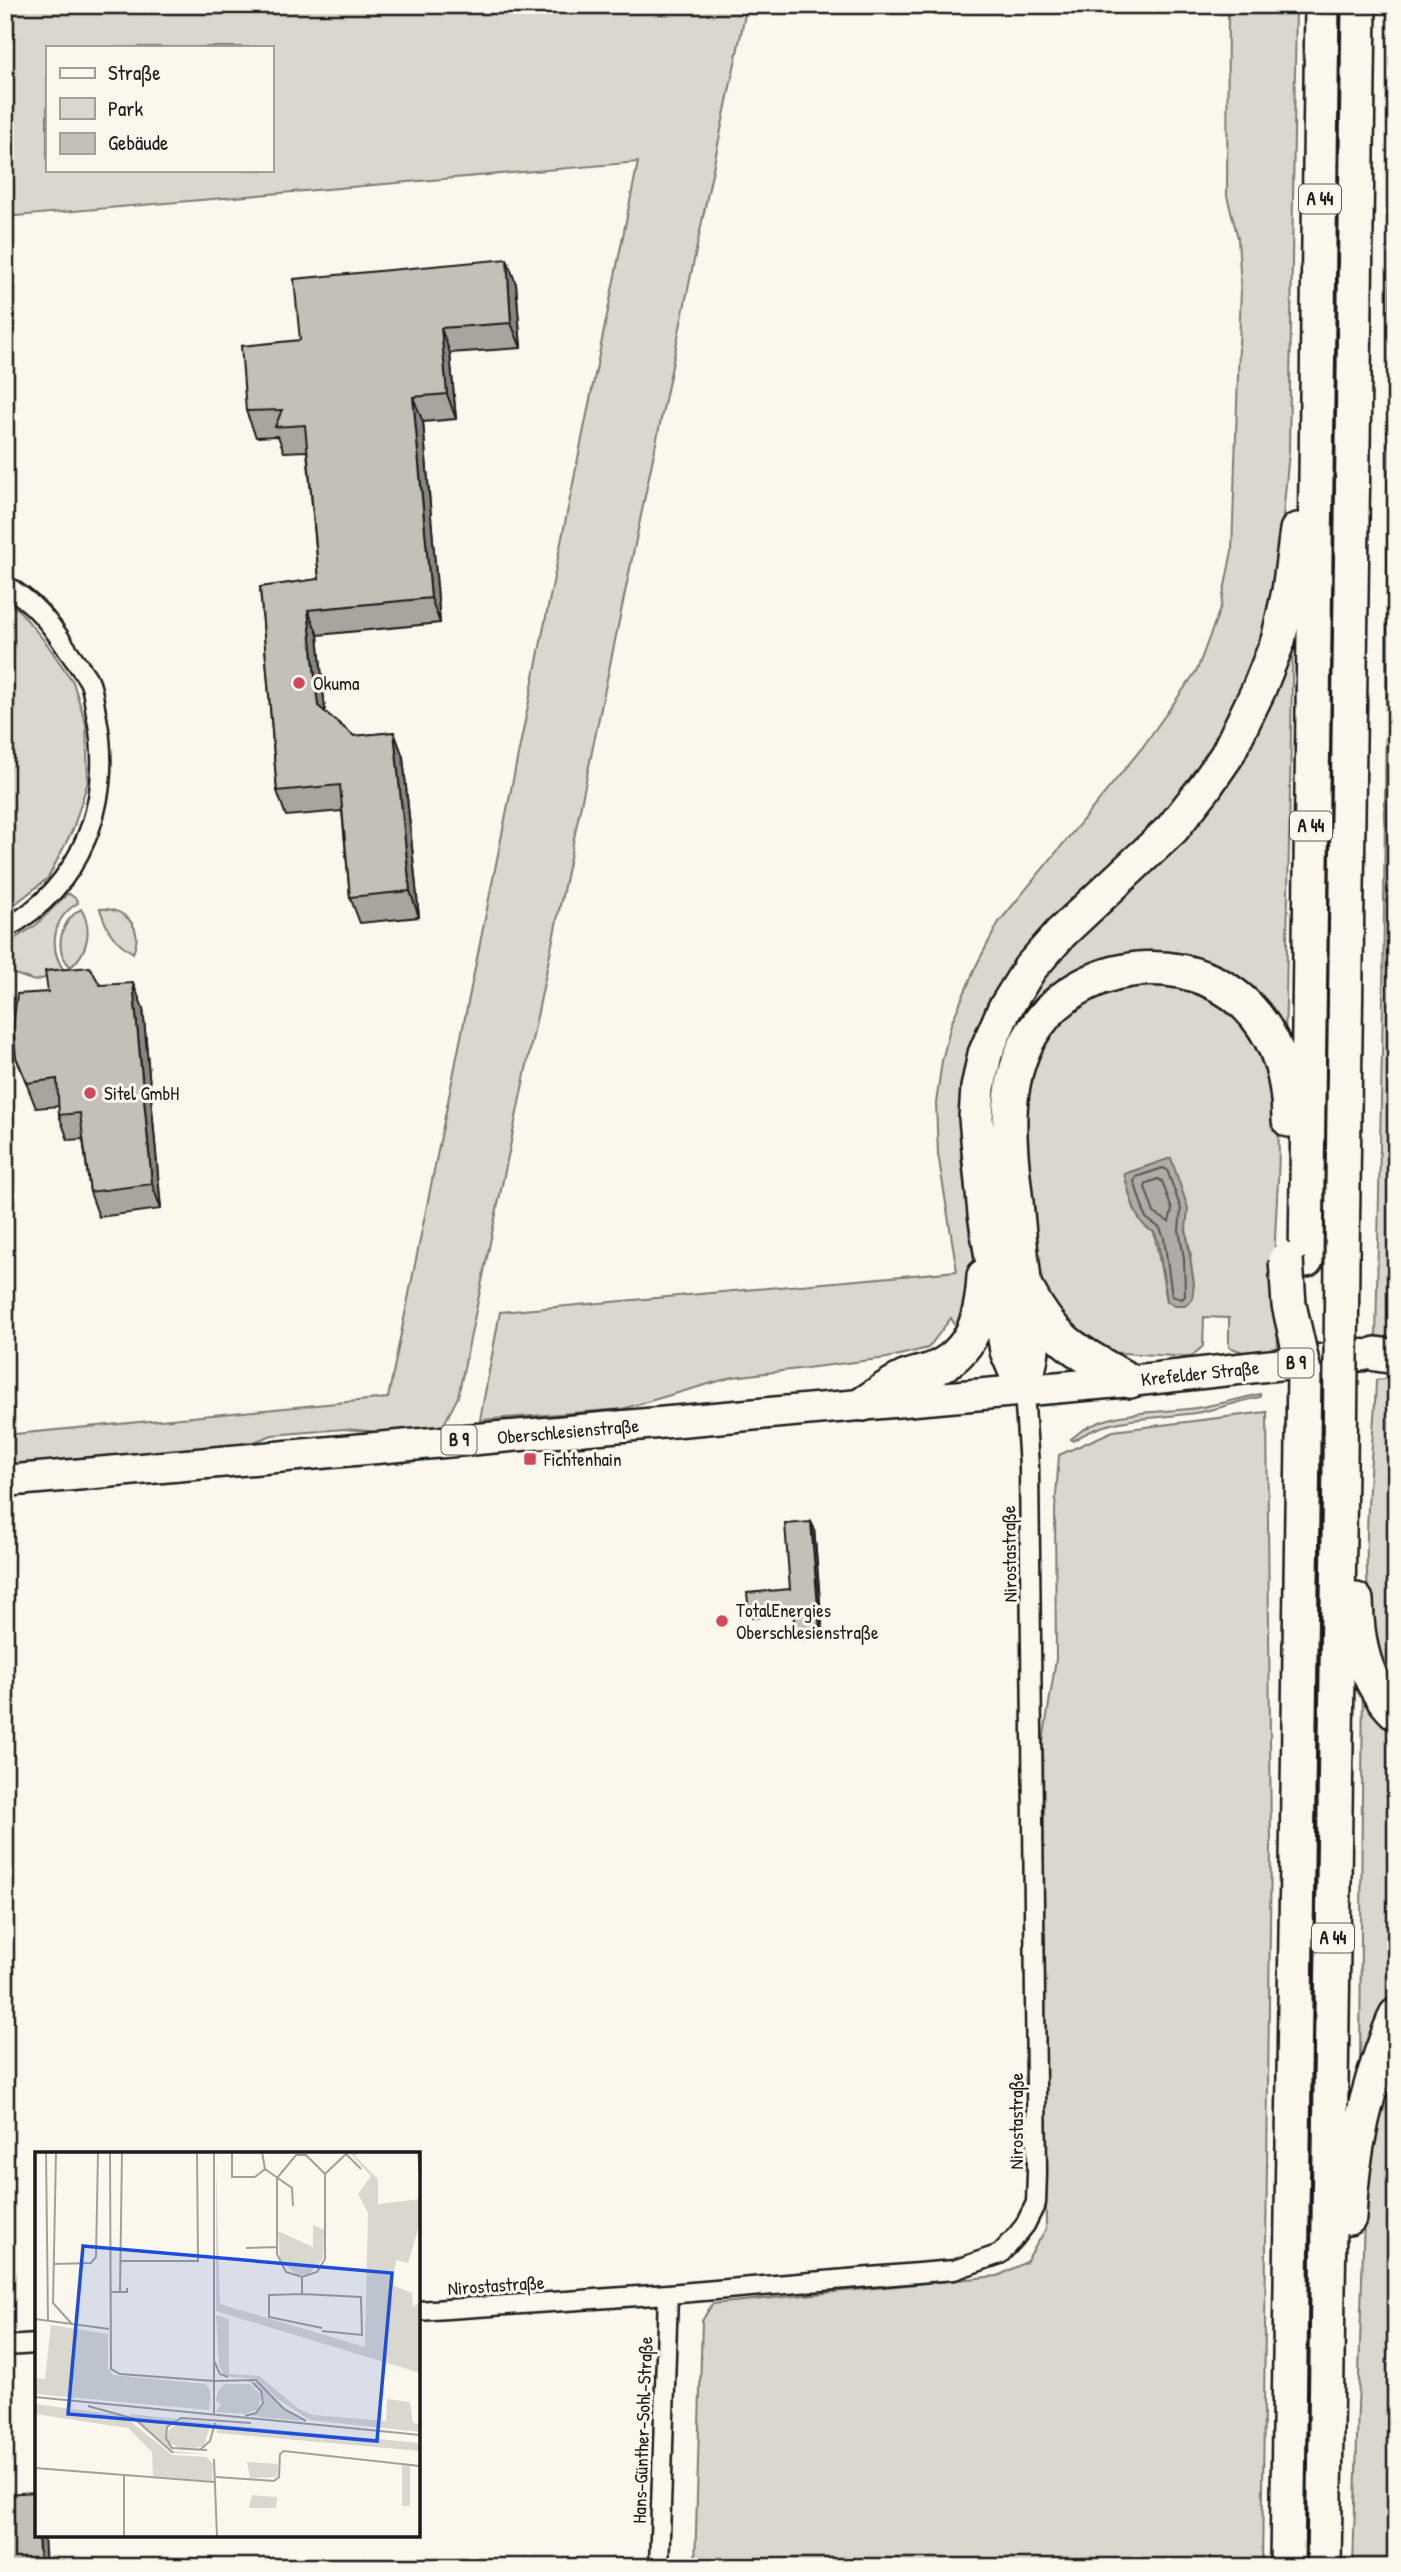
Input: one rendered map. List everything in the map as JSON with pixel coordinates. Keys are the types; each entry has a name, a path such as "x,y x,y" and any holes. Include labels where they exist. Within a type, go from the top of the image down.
{"highway":[{"name":"A 44","path":"1287,2567 1304,1371 1296,1260 1317,393 1322,5"},
{"name":"A 44","path":"1324,2567 1349,1467 1351,1262 1345,1053 1359,5"},
{"path":"1024,1391 1007,1351 985,1214 976,1118 981,1072 990,1040 1004,1010 1030,968 1061,933 1177,823 1205,787 1242,727 1266,674 1286,607 1317,393"},
{"path":"1024,1391 1032,1350 1010,1128 1011,1101 1019,1062 1040,1022 1063,999 1103,976 1136,968 1185,972 1214,983 1249,1008 1270,1037 1285,1077 1289,1109 1296,1260"},
{"path":"863,1404 905,1378 940,1366 970,1340 980,1315 983,1297 985,1214"},
{"path":"1025,1286 1041,1315 1063,1341 1130,1381"},
{"path":"1349,1467 1361,1647 1370,1677 1386,1703 1396,1713"},
{"path":"1326,2410 1344,2355 1349,2214 1356,2157 1368,2098 1396,2015"}],"main road":[{"name":"Krefelder Straße","path":"1130,1381 1389,1354"},
{"name":"Oberschlesienstraße","path":"5,1481 1130,1381"}],"street":[{"path":"5,585 23,596 46,618 90,683 101,738 100,799 87,838 68,874 25,917 5,929"},
{"name":"Nirostastraße","path":"420,2311 668,2294 954,2270 1000,2254 1025,2225 1036,2203 1029,1467 1024,1391"},
{"name":"Hans-Günther-Sohl-Straße","path":"659,2567 668,2294"},
{"path":"5,2346 35,2344"}],"green space":[{"path":"5,5 747,5 458,1397 443,1426 407,1434 344,1429 272,1435 235,1449 5,1468 5,1435 388,1398 638,162 5,217"},
{"path":"1228,5 1296,5 1289,452 1278,570 1256,659 1224,732 1190,785 1140,842 963,1091 961,1159 977,1284 961,1336 951,1318 928,1348 887,1358 733,1377 622,1409 480,1420 500,1312 957,1271 938,1154 936,1103 951,1024 999,922 1142,748 1197,670 1221,606 1232,551 1241,288 1238,238 1227,196"},
{"path":"1393,5 1396,5 1396,1337 1376,1339 1383,1003"},
{"path":"5,602 18,609 47,644 73,682 86,724 88,781 73,829 48,878 5,912"},
{"path":"1293,629 1285,1051 1162,960 1028,1030 994,1114 999,1064 1011,1028 1055,956 1174,836"},
{"path":"68,893 78,903 63,917 55,934 56,954 65,972 35,981 5,971 5,945 36,925"},
{"path":"81,909 87,924 87,940 77,961 71,967 62,952 61,936 68,921"},
{"path":"100,909 117,912 130,921 136,936 133,953 112,935"},
{"path":"1149,982 1196,989 1231,1015 1251,1039 1265,1065 1274,1093 1278,1121 1275,1255 1278,1349 1243,1352 1229,1347 1229,1318 1204,1317 1203,1346 1191,1357 1105,1352 1045,1304 1036,1268 1022,1125 1035,1058 1050,1030 1083,1002 1111,988","holes":["1186,1230 1191,1256 1167,1301 1154,1232"]},
{"path":"1396,1378 1396,1684 1381,1660 1372,1626 1367,1585 1367,1540 1376,1380"},
{"path":"1260,1394 1260,1397 1201,1412 1119,1422 1088,1432 1073,1441 1071,1439 1098,1422 1130,1414 1204,1407"},
{"path":"1267,1412 1271,1845 1262,2567 695,2567 702,2321 712,2304 998,2276 1026,2262 1046,2229 1043,1742 1056,1659 1055,1510 1059,1455 1113,1431"},
{"path":"1363,1666 1396,1729 1396,1987 1360,2066"},
{"path":"1396,2066 1396,2567 1353,2567 1365,2184 1379,2105"}],"water":[{"path":"1171,1158 1188,1208 1186,1230 1194,1284 1192,1300 1185,1306 1174,1306 1167,1301 1158,1241 1154,1232 1137,1216 1124,1174"}],"building":[{"name":"Okuma","path":"507,259 511,323 441,328 447,394 413,397 431,598 308,610 318,706 354,736 394,732 410,891 350,897 340,785 277,791 260,587 319,579 305,425 275,427 282,410 246,411 241,346 300,340 294,279"},
{"name":"Sitel GmbH","path":"90,967 100,985 133,983 152,1184 90,1192 80,1113 59,1115 57,1079 27,1083 16,1057 13,1027 17,994 48,992 45,971"},
{"path":"811,1522 820,1631 795,1634 793,1608 749,1611 747,1593 790,1589 785,1524"},
{"path":"35,2492 35,2537 38,2537 40,2567 5,2567 5,2494"},
{"path":"446,2558 448,2567 398,2567"}],"place":[{"name":"Okuma","path":"299,683"},
{"name":"Sitel GmbH","path":"90,1093"},
{"name":"Fichtenhain","path":"530,1459"},
{"name":"TotalEnergies Oberschlesienstraße","path":"722,1621"}]}
